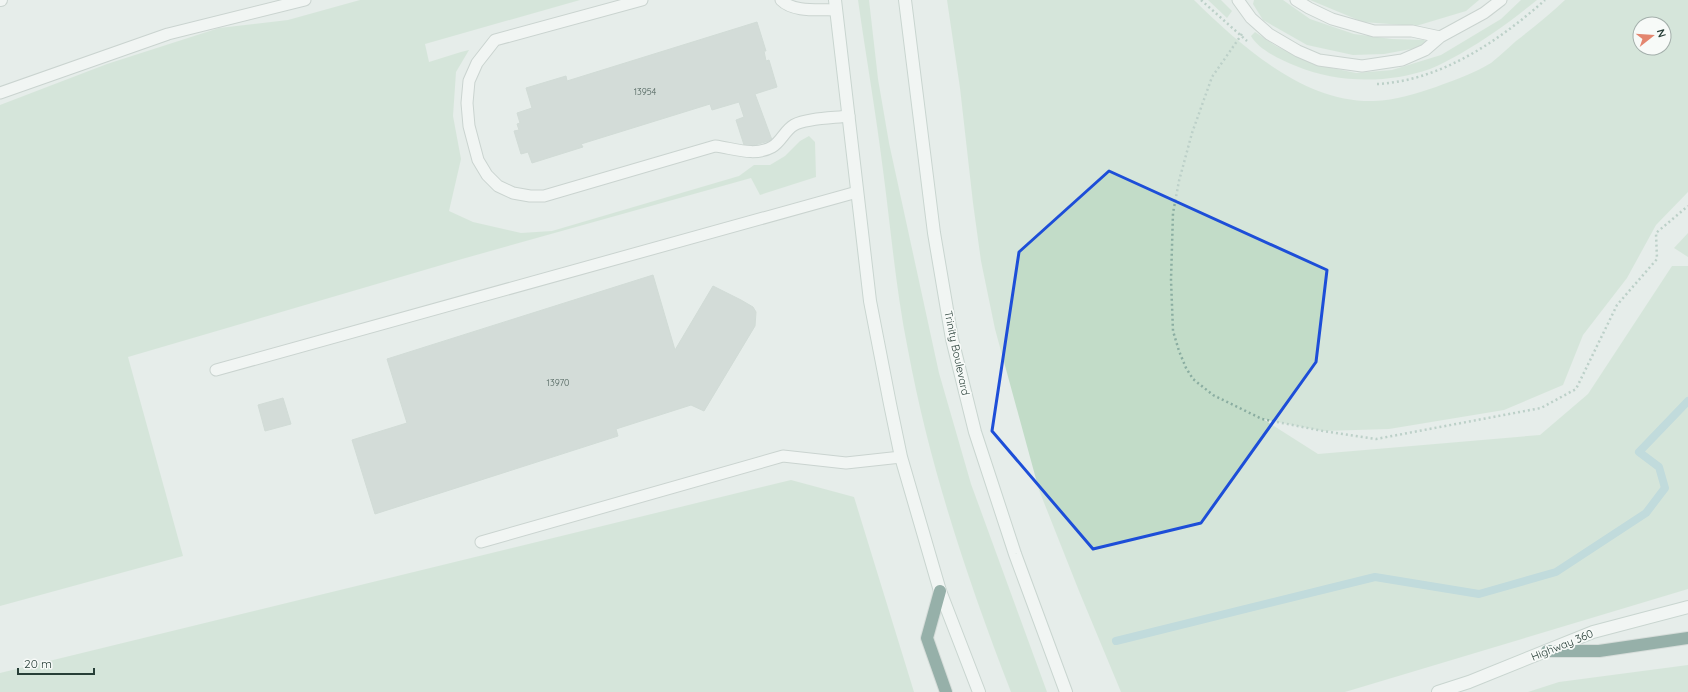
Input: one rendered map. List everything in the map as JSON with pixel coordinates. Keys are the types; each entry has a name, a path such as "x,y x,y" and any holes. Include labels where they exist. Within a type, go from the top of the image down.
{"highway":[{"path":"940,591 927,638 946,692"},
{"path":"1547,651 1599,651 1688,638"}],"main road":[{"name":"Trinity Boulevard","path":"905,0 934,233 952,339 977,439 1015,554 1066,692"},
{"path":"836,5 870,301 901,457 940,591 979,692"},
{"name":"Highway 360","path":"1438,692 1470,682 1593,632 1688,606"},
{"path":"1059,672 1070,692"}],"lane":[{"path":"0,93 168,34 305,0"},
{"path":"642,0 495,40 477,63 469,81 467,103 469,126 478,160 487,175 498,186 513,193 530,196 544,196 715,146 747,152 759,151 772,147 794,125 807,121 849,116"},
{"path":"781,0 784,3 798,9 836,5"},
{"path":"1238,0 1251,18 1269,34 1298,51 1319,60 1362,66 1402,60 1425,50 1440,37 1484,13 1501,0"},
{"path":"1296,0 1332,19 1374,30 1412,32 1440,37"},
{"path":"216,370 857,192"},
{"path":"481,542 783,456 846,463 901,457"}],"path":[{"path":"1251,18 1238,40 1212,77 1192,132 1179,182 1173,213 1171,306 1173,331 1179,351 1186,368 1193,379 1213,395 1262,418 1323,431 1376,439 1541,408 1576,389 1617,305 1657,259 1656,232 1688,206"}],"highlighted area":[{"path":"1109,171 1327,270 1316,362 1201,523 1093,549 992,431 1019,252"}],"green space":[{"path":"360,0 580,0 425,44 429,62 469,50 456,72 453,116 461,159 449,211 473,222 521,233 552,231 739,176 754,165 770,165 785,156 800,141 809,136 815,142 816,177 760,195 751,178 462,259 128,357 183,556 0,606 0,105 107,64 219,28 288,20"},
{"path":"858,0 869,0 878,79 889,143 939,373 971,484 1047,692 1011,692 965,566 927,438 904,328"},
{"path":"947,0 1194,0 1212,18 1253,53 1299,82 1323,93 1348,99 1374,101 1398,98 1421,92 1472,73 1491,63 1565,0 1688,0 1688,192 1656,225 1627,278 1583,335 1563,385 1504,410 1389,429 1323,431 1263,419 1318,454 1540,435 1588,394 1672,266 1688,266 1688,589 1345,692 1121,692 1039,490 995,329 981,261 960,88"},
{"path":"1208,0 1221,0 1232,11 1227,18"},
{"path":"1254,0 1283,0 1310,19 1354,34 1392,39 1424,40 1427,43 1422,47 1384,54 1353,55 1307,45 1263,20 1253,4"},
{"path":"1310,0 1479,0 1466,11 1416,26 1363,22"},
{"path":"1521,0 1537,0 1500,28 1460,54 1430,69 1397,77 1362,80 1328,76 1312,72 1277,58 1259,46 1251,36 1255,32 1276,46 1313,64 1356,73 1392,70 1441,55 1501,19"},
{"path":"1688,233 1688,257 1674,248"},
{"path":"791,480 854,497 914,692 0,692 0,673"},
{"path":"1688,665 1688,692 1528,692 1559,682"}],"building":[{"path":"757,22 766,51 764,51 766,61 769,60 777,87 755,94 772,140 745,148 736,120 744,117 739,102 712,110 710,104 581,144 583,147 532,163 528,152 521,154 514,131 519,130 517,124 520,123 517,113 532,108 526,88 566,76 567,81"},
{"path":"653,275 675,350 713,286 753,307 756,312 755,326 704,411 691,405 616,429 618,436 375,514 352,440 407,423 387,359"},
{"path":"283,398 291,424 265,431 258,405"}],"waterway":[{"path":"1116,641 1375,577 1479,594 1556,572 1646,513 1665,488 1659,467 1639,452 1688,401"}]}
